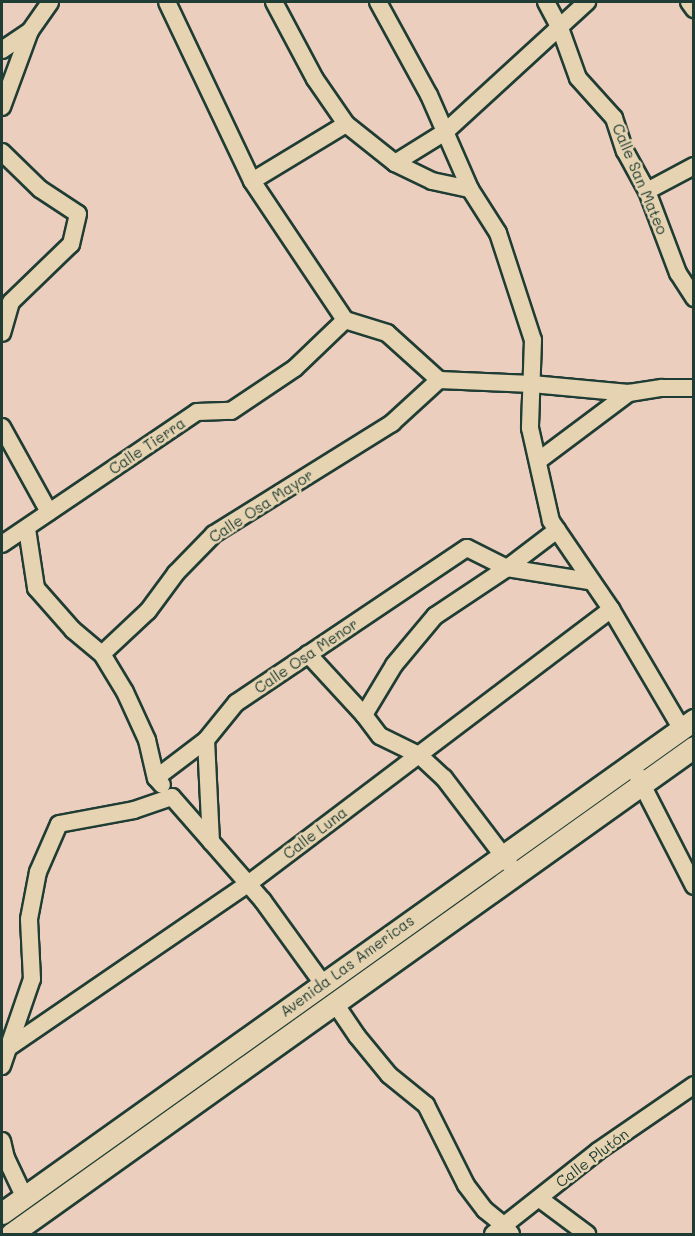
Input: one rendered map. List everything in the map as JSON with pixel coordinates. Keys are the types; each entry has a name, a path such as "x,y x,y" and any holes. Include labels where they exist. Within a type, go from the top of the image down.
{"street":[{"path":"2,107 30,30 50,2"},
{"path":"167,2 252,181 345,320 387,333 439,380 532,384 629,393 662,388 693,389"},
{"path":"274,2 315,79 346,124 394,163 432,181 470,189"},
{"path":"378,2 429,95 470,189 498,232 533,340 530,428 551,521 687,724"},
{"name":"Calle San Mateo","path":"546,2 560,28 578,78 614,118 625,151 647,190 678,273 693,298"},
{"path":"394,163 445,132 587,2"},
{"path":"689,2 693,9"},
{"path":"2,50 30,30"},
{"path":"252,181 346,124"},
{"path":"2,152 40,189 78,214 71,244 11,302 2,333"},
{"path":"647,190 693,166"},
{"name":"Calle Tierra","path":"2,544 197,412 231,411 295,368 345,320"},
{"name":"Calle Osa Mayor","path":"102,654 148,611 176,573 214,534 392,423 439,380"},
{"path":"538,462 629,393"},
{"path":"2,427 49,512"},
{"path":"27,529 36,588 73,630 102,654 125,692 147,740 156,778 248,884 323,984"},
{"path":"364,715 394,665 435,616 507,568 557,530"},
{"name":"Calle Osa Menor","path":"156,778 206,740 236,703 468,548 507,568"},
{"path":"507,568 590,581"},
{"name":"Calle Luna","path":"11,1046 248,884 611,609"},
{"path":"308,654 364,715 380,736 419,755 444,778 504,854 515,874"},
{"name":"Avenida Las Americas","path":"2,1213 687,724"},
{"path":"206,740 211,842"},
{"name":"Avenida Las Americas","path":"11,1234 693,747"},
{"path":"631,763 693,886"},
{"path":"2,1066 11,1046 32,979 29,919 38,872 59,824 134,810 172,797"},
{"path":"334,1002 357,1036 389,1075 426,1105 466,1185 503,1232"},
{"name":"Calle Plutón","path":"503,1232 598,1151 693,1085"},
{"path":"2,1141 6,1158 24,1196"},
{"path":"540,1199 587,1234"}]}
